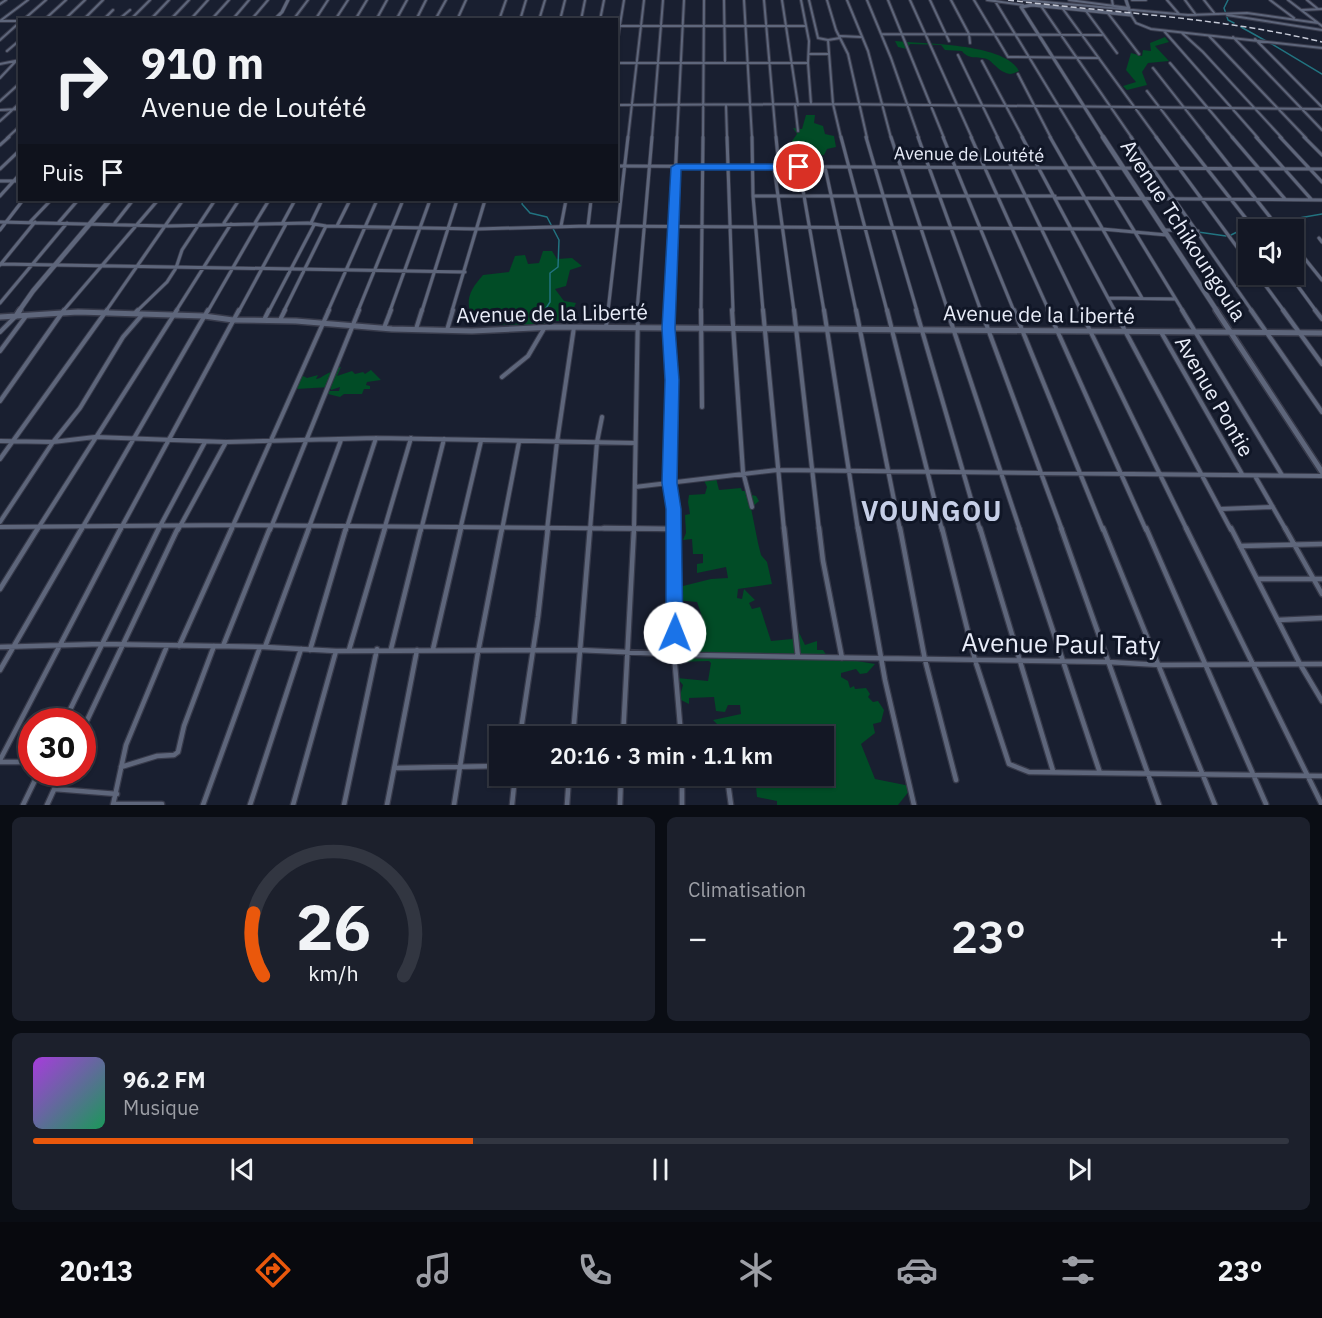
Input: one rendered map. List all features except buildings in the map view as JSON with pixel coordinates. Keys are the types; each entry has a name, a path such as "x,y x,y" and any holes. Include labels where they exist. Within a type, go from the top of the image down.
{"street":[{"path":"0,4 6,0"},
{"path":"0,21 28,0"},
{"path":"24,18 46,0"},
{"path":"46,18 66,0"},
{"path":"65,18 86,0"},
{"path":"85,18 103,0"},
{"path":"132,18 150,0"},
{"path":"152,18 170,0"},
{"path":"172,18 189,0"},
{"path":"192,18 208,0"},
{"path":"213,18 229,0"},
{"path":"234,18 249,0"},
{"path":"253,18 267,0"},
{"path":"276,18 288,0"},
{"path":"294,18 308,0"},
{"path":"316,18 328,0"},
{"path":"336,18 348,0"},
{"path":"356,18 367,0"},
{"path":"376,18 387,0"},
{"path":"397,18 407,0"},
{"path":"417,18 426,0"},
{"path":"436,18 446,0"},
{"path":"458,18 466,0"},
{"path":"500,18 506,0"},
{"path":"521,18 526,0"},
{"path":"540,18 545,0"},
{"path":"560,18 565,0"},
{"path":"581,18 585,0"},
{"path":"600,18 604,0"},
{"path":"624,0 618,26 805,26"},
{"path":"606,328 644,0"},
{"path":"623,726 635,529 636,328 663,0"},
{"path":"680,726 674,654 676,612 673,509 669,483 672,380 668,328 684,0"},
{"path":"702,407 704,0"},
{"path":"724,0 725,62"},
{"path":"744,0 751,105 753,196 777,470 798,657"},
{"path":"764,0 779,167"},
{"path":"782,0 792,63 798,131"},
{"path":"801,0 810,54 808,63 811,104"},
{"path":"809,0 818,38 828,40 840,37 861,37"},
{"path":"827,0 850,61 858,105 875,167 1053,771"},
{"path":"847,0 872,64 881,105 900,166 1100,773"},
{"path":"867,0 1041,472 1159,805"},
{"path":"888,0 1082,472 1215,805"},
{"path":"910,0 1206,664 1266,804"},
{"path":"930,0 949,40"},
{"path":"951,0 969,34 970,43"},
{"path":"974,0 1006,56 1100,58"},
{"path":"987,0 1179,15 1247,13 1318,23"},
{"path":"1072,0 1113,6 1130,12"},
{"path":"1112,0 1113,6"},
{"path":"1126,0 1130,12 1140,26 1164,31 1322,48"},
{"path":"1132,0 1146,0"},
{"path":"1166,0 1179,15"},
{"path":"1185,0 1197,15"},
{"path":"1204,0 1215,14"},
{"path":"1270,0 1294,19"},
{"path":"1288,0 1322,28"},
{"path":"1307,0 1321,10"},
{"path":"994,1 1282,476"},
{"path":"1023,2 1063,9 1130,12"},
{"name":"Avenue Tchikoungoula","path":"1023,2 1022,10 1037,35 1322,474"},
{"path":"1041,6 1322,412"},
{"path":"1063,9 1238,248"},
{"path":"105,18 113,10"},
{"path":"120,18 130,10"},
{"path":"1301,10 1321,10"},
{"path":"1086,11 1117,53"},
{"path":"1107,12 1139,54"},
{"path":"1223,14 1322,28"},
{"path":"0,21 18,21"},
{"path":"0,40 18,23"},
{"path":"1164,31 1311,200"},
{"path":"1182,33 1203,52 1322,182"},
{"path":"881,34 1102,35"},
{"path":"1209,35 1322,155"},
{"path":"1233,37 1322,130"},
{"path":"1255,39 1322,108"},
{"path":"828,40 833,104 975,660 1009,764 1029,772 1322,776"},
{"path":"7,51 18,42"},
{"path":"810,54 828,54"},
{"path":"958,55 1322,805"},
{"path":"0,64 18,60"},
{"path":"0,78 18,60"},
{"path":"982,61 1056,197 1300,664 1322,701"},
{"path":"618,63 808,63"},
{"path":"1170,63 1285,199"},
{"path":"1153,68 1270,217"},
{"path":"1018,74 1034,107 1142,298"},
{"path":"0,101 18,85"},
{"path":"1147,91 1246,219"},
{"path":"618,105 833,104 1322,108"},
{"path":"0,121 18,105"},
{"path":"726,105 726,167 733,328 743,472 752,507"},
{"path":"0,110 18,109"},
{"path":"0,145 18,128"},
{"path":"0,169 18,152"},
{"name":"Avenue de Loutété","path":"618,166 1322,169"},
{"path":"774,167 823,561 842,658"},
{"path":"799,167 811,228 848,472 894,722 914,805"},
{"path":"825,167 860,329 925,660 956,780"},
{"path":"0,196 18,176"},
{"path":"0,181 18,181"},
{"path":"753,196 1322,200"},
{"path":"0,230 7,222 11,212 22,201"},
{"path":"29,222 50,201"},
{"path":"59,222 77,201"},
{"path":"0,332 109,201"},
{"path":"115,224 132,201"},
{"path":"0,401 60,314 121,240 139,225 158,201"},
{"path":"0,459 167,226 182,201"},
{"path":"134,314 164,285 176,268 182,250 214,201"},
{"path":"224,224 238,201"},
{"path":"0,670 268,201"},
{"path":"18,762 0,761 295,201"},
{"path":"264,320 313,224 322,201"},
{"path":"337,226 350,201"},
{"path":"178,646 234,525 377,201"},
{"path":"223,646 403,201"},
{"path":"384,329 430,201"},
{"path":"416,330 457,201"},
{"path":"447,330 485,201"},
{"path":"561,226 566,201"},
{"path":"588,226 591,201"},
{"path":"0,222 167,226 313,224 477,229 588,226 1198,231"},
{"path":"0,265 35,222"},
{"path":"0,303 67,222"},
{"path":"0,589 37,527 231,224"},
{"path":"280,320 326,226"},
{"path":"1304,258 1322,280"},
{"path":"0,265 465,272"},
{"path":"1265,285 1322,364"},
{"path":"1297,285 1322,319"},
{"path":"1108,297 1176,299"},
{"name":"Avenue de la Liberté","path":"0,317 78,312 103,315 173,315 233,320 280,320 416,330 574,327 1322,333"},
{"path":"0,351 27,315"},
{"path":"0,522 53,442 80,408 123,337 142,315"},
{"path":"502,377 531,355 545,327"},
{"path":"521,726 557,442 574,327"},
{"name":"Avenue Pontie","path":"1161,332 1243,474"},
{"path":"574,726 597,442 602,417"},
{"path":"0,441 53,442 95,437 205,442 411,438 635,443"},
{"path":"310,650 376,438"},
{"path":"349,650 411,438"},
{"path":"392,649 444,439"},
{"path":"203,805 341,440"},
{"path":"433,649 481,441"},
{"path":"71,708 160,526 205,442"},
{"path":"93,708 179,527 226,442"},
{"path":"454,805 478,652 519,442"},
{"path":"635,487 743,472 777,470 1282,476 1322,474"},
{"path":"1254,475 1322,594"},
{"path":"1219,509 1273,507"},
{"path":"0,527 234,525 546,529 673,528"},
{"path":"1240,546 1322,543"},
{"path":"1256,579 1322,579"},
{"path":"1277,620 1322,618"},
{"name":"Avenue Paul Taty","path":"0,647 101,644 336,651 376,649 478,652 579,650 1160,665 1322,664"},
{"path":"162,804 113,805 134,724 167,646"},
{"path":"121,767 157,756 174,755 178,752 184,726 214,646"},
{"path":"250,805 301,649"},
{"path":"344,805 376,649"},
{"path":"387,805 417,649"},
{"path":"293,805 336,651"},
{"path":"394,768 489,766"},
{"path":"23,805 32,786"},
{"path":"47,805 56,786"},
{"path":"512,805 514,786"},
{"path":"567,805 568,786"},
{"path":"620,805 621,786"},
{"path":"682,786 682,805"},
{"path":"728,786 730,805"},
{"path":"55,789 117,794"}],"green space":[{"path":"1165,37 1169,42 1155,46 1169,61 1148,63 1142,72 1147,85 1127,90 1123,86 1136,82 1126,70 1131,53 1142,56 1143,50 1151,51 1150,43"},
{"path":"895,41 943,44 981,50 1011,62 1019,71 1007,73 989,60 968,56 962,51 945,50 941,45 910,44 907,49 898,47"},
{"path":"806,115 815,115 814,123 823,126 825,134 834,136 836,147 827,149 824,155 812,155 808,149 792,151 792,141 797,134 793,128 802,129"},
{"path":"543,251 552,251 557,259 572,258 582,266 570,270 566,286 555,289 564,301 576,303 573,310 561,310 560,321 547,321 542,325 486,324 485,319 473,319 469,306 470,295 483,275 509,272 515,256 525,255 528,264 539,263"},
{"path":"341,367 337,376 352,371 355,374 363,372 365,374 371,370 381,380 367,382 366,385 370,386 370,389 364,389 362,394 344,394 340,397 328,394 329,391 339,391 340,387 331,390 330,387 296,389 299,378 303,376 307,378 318,375 316,379 332,372 334,368"},
{"path":"703,478 716,478 719,490 741,488 742,491 751,491 759,501 751,508 761,555 767,562 772,584 738,589 737,598 742,599 744,589 755,600 749,603 752,609 760,607 771,641 792,639 796,636 792,625 794,622 805,645 817,641 817,650 823,650 827,656 875,664 867,673 860,674 856,669 841,673 841,677 848,681 850,688 854,686 855,689 866,688 870,694 868,697 873,702 878,701 884,710 881,722 873,724 875,733 861,744 875,779 910,786 910,790 898,805 777,805 777,801 757,797 756,786 834,786 834,726 719,726 713,720 741,714 740,705 728,705 725,712 716,711 714,697 689,698 689,704 679,699 683,685 677,678 708,681 711,663 709,661 675,662 674,656 720,654 674,650 675,641 679,641 679,637 675,639 675,626 681,626 682,629 704,622 697,602 675,600 675,588 711,579 728,578 726,567 697,573 697,564 703,563 703,554 693,554 692,539 683,540 686,533 685,515 690,514 689,495 705,494 707,487"}],"waterway":[{"path":"1228,0 1224,8 1228,20 1234,23"},
{"path":"1241,27 1266,41"},
{"path":"1270,43 1322,74"},
{"path":"523,201 522,204 530,213 547,217 559,240 558,267 550,273 550,302 543,313 546,321"},
{"path":"1231,235 1247,227 1322,214"},
{"path":"1176,233 1190,232"},
{"path":"1198,232 1226,236"}],"railway":[{"path":"1008,0 1205,21 1322,42"}],"district":[{"name":"VOUNGOU","path":"932,510"}],"route":[{"path":"675,633 673,509 669,483 672,380 668,328 676,167 799,167"}]}
